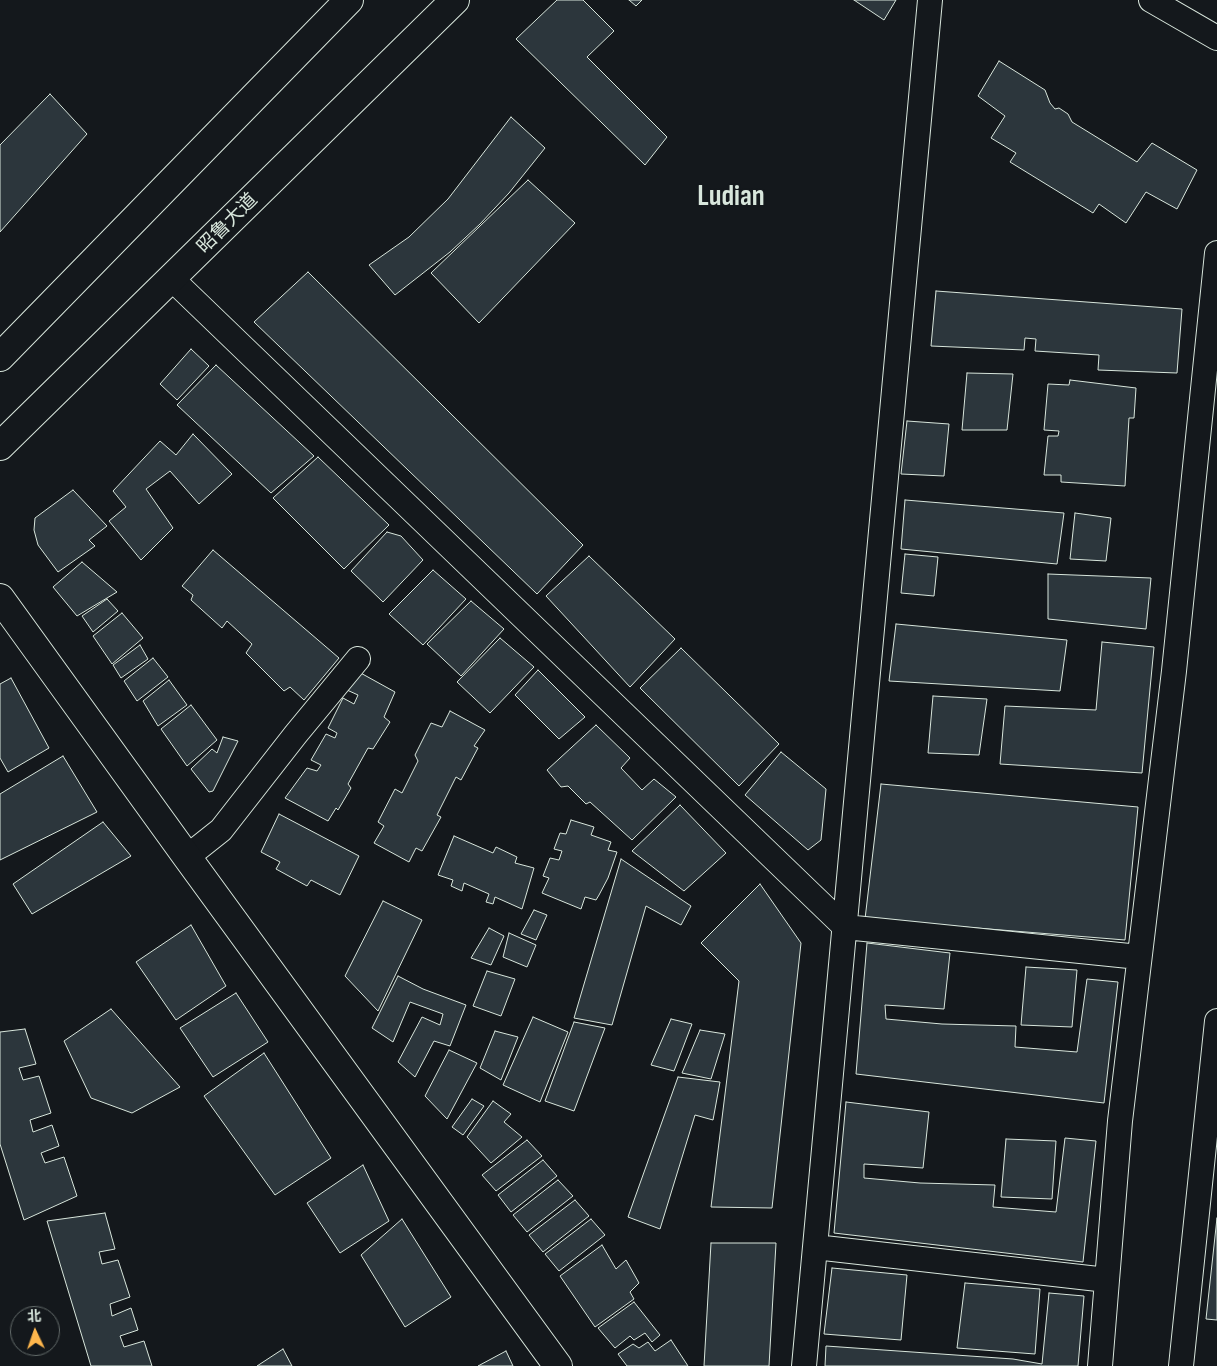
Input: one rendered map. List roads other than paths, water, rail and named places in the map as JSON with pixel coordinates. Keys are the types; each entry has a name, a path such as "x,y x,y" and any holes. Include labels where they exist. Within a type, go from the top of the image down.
{"main road":[{"path":"0,356 349,0"},
{"name":"昭鲁大道","path":"0,446 455,0"},
{"path":"0,598 558,1366"}],"street":[{"path":"804,1366 930,0"},
{"path":"1151,0 1217,38"},
{"path":"1100,1366 1120,1121 1174,671 1217,254"},
{"path":"172,278 845,928 1139,957"},
{"path":"187,857 220,830 358,659"},
{"path":"1181,1366 1217,1021"},
{"path":"815,1247 1107,1280"}],"district":[{"name":"Ludian","path":"731,198"}]}
